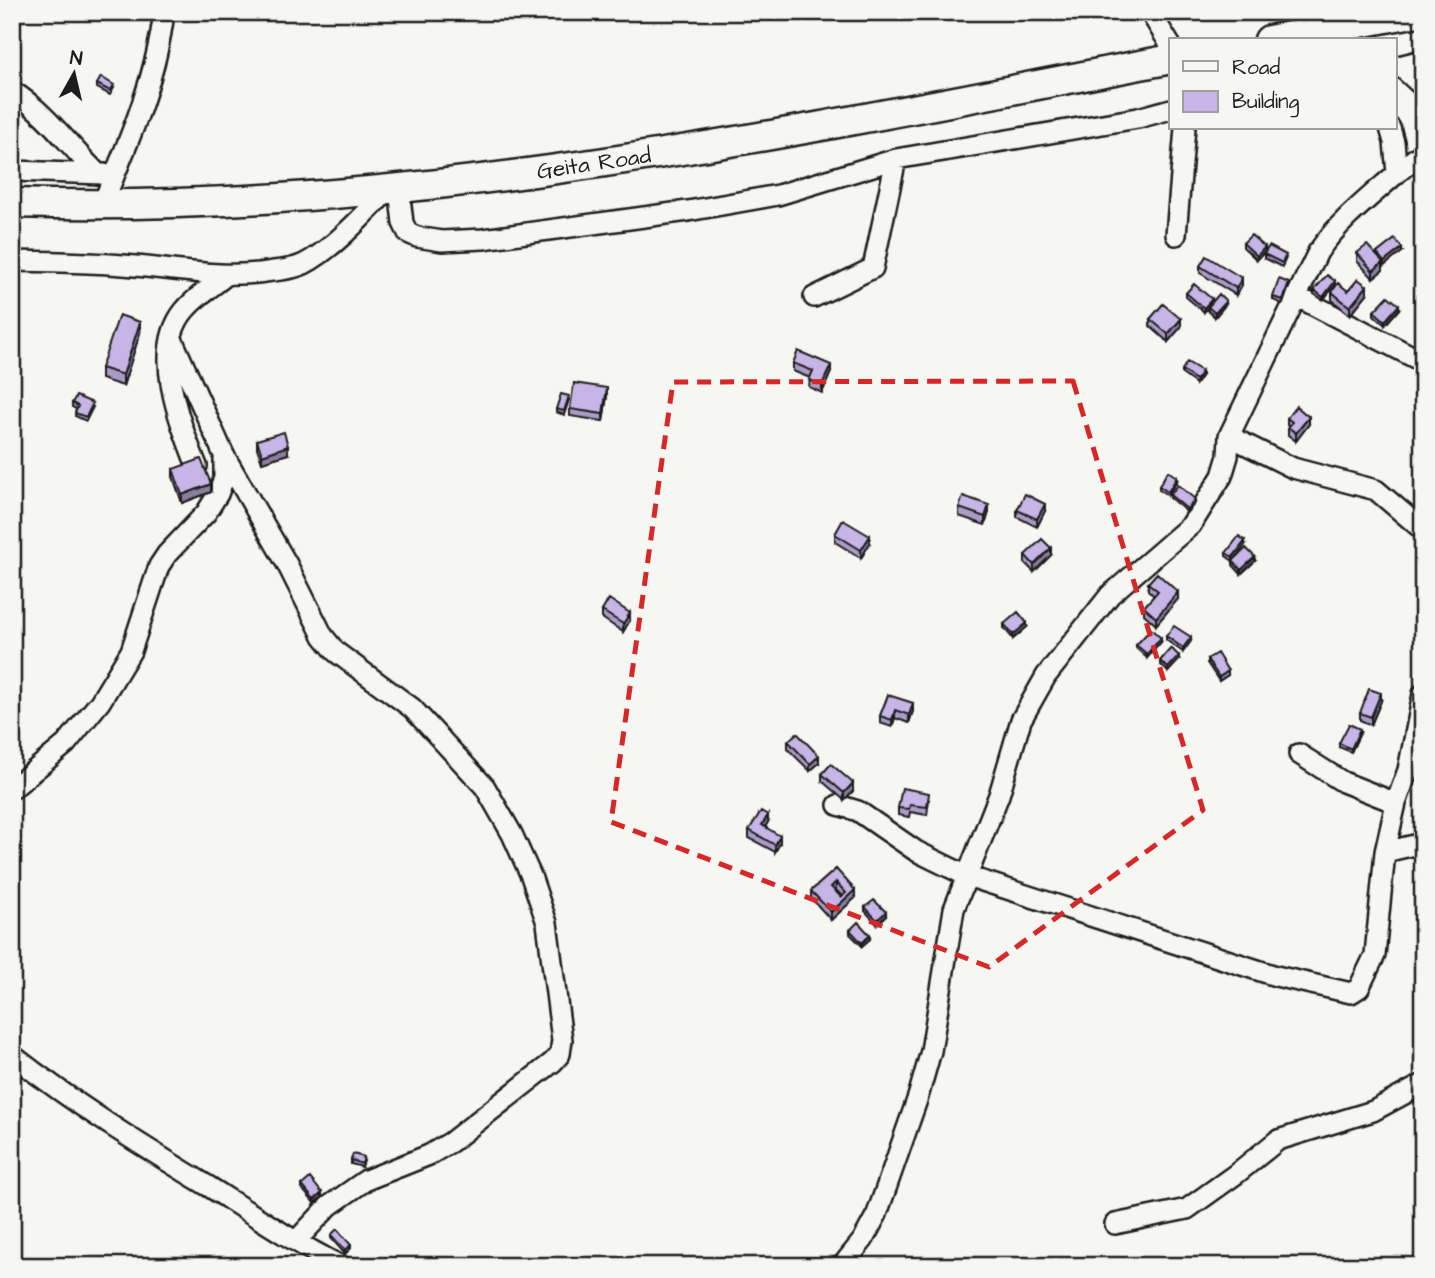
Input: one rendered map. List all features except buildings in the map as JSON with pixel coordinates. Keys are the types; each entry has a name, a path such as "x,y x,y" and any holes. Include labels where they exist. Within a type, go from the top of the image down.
{"highway":[{"path":"1280,38 1418,12"},
{"name":"Geita Road","path":"12,203 102,205 225,202 393,189 541,173 870,117 1169,59"}],"street":[{"path":"102,205 106,174 155,65 164,12"},
{"path":"1150,12 1169,43"},
{"path":"1398,67 1423,60"},
{"path":"1398,67 1423,87"},
{"path":"12,91 53,124 80,159 106,174"},
{"path":"12,261 133,265 225,276 260,273 303,265 393,189 408,233 442,241 483,239 688,211 778,195 896,159 1138,118 1169,110"},
{"path":"1176,235 1185,130"},
{"path":"1391,130 1398,173"},
{"path":"842,1266 863,1240 877,1214 918,1097 931,1051 954,909 1002,784 1017,731 1046,676 1110,596 1191,525 1222,476 1228,456 1229,436 1318,252 1331,233 1352,211 1423,152"},
{"path":"814,297 873,268 896,159"},
{"path":"12,170 106,174"},
{"path":"197,466 171,385 169,358 177,323 184,311 225,276"},
{"path":"1296,296 1423,362"},
{"path":"172,339 225,455 287,564 323,636 336,652 412,708 485,787 512,834 531,876 547,923 562,1040 559,1054 553,1062 451,1142 429,1155 366,1180 329,1206 296,1241"},
{"path":"1229,436 1279,463 1376,489 1423,530"},
{"path":"12,789 66,744 100,702 131,651 159,566 218,494 224,478 225,455"},
{"path":"838,805 859,811 916,851 967,876 1276,976 1351,993 1359,988 1375,955 1385,852 1396,803 1408,770 1423,694"},
{"path":"1299,754 1343,782 1396,803"},
{"path":"1385,852 1423,843"},
{"path":"12,1055 119,1133 296,1241 311,1260 341,1266"},
{"path":"1115,1224 1186,1209 1278,1140 1373,1111 1423,1084"}],"highlighted area":[{"path":"1073,381 1203,810 989,967 611,822 673,382"}]}
